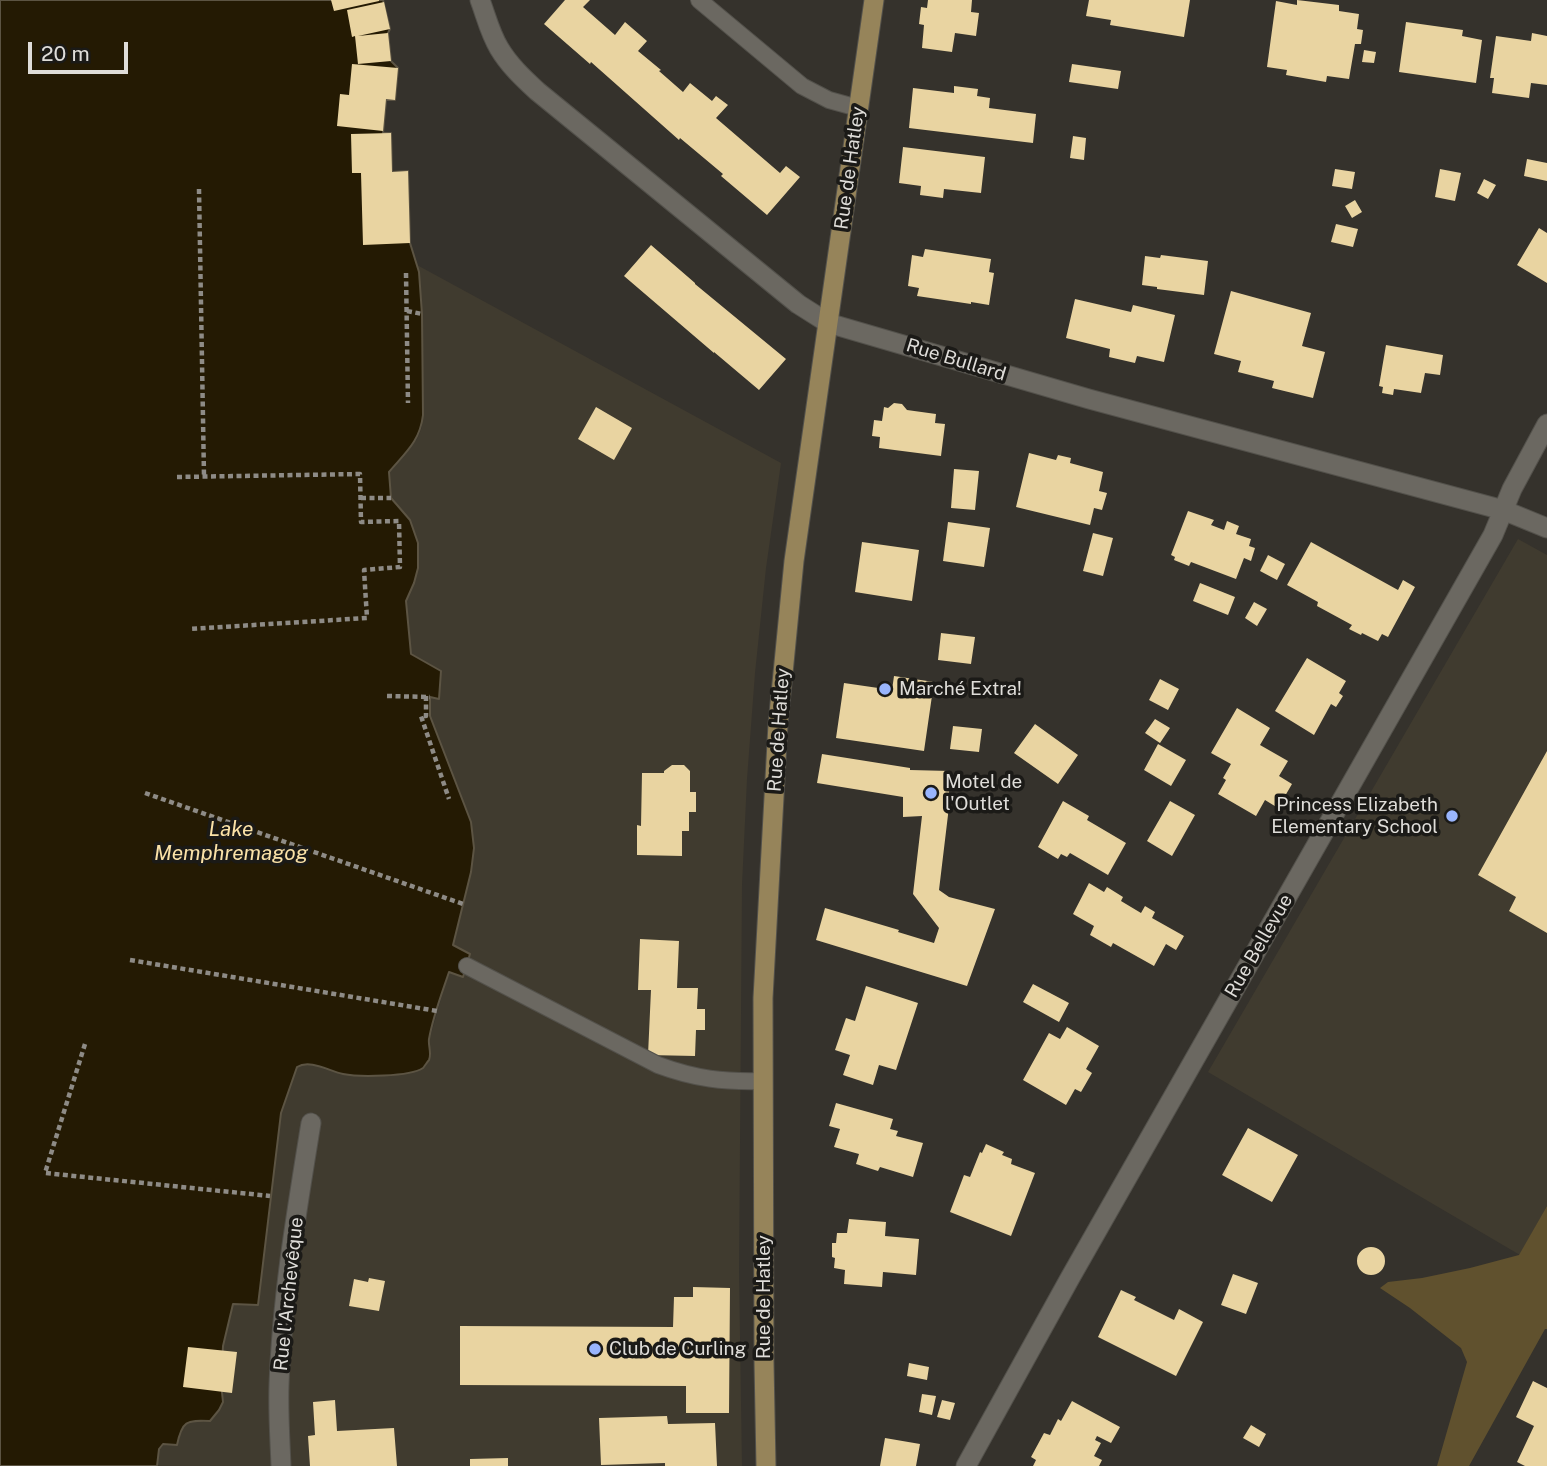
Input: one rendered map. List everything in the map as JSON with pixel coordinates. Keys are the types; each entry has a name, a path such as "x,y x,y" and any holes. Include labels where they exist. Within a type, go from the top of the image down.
{"main road":[{"name":"Rue de Hatley","path":"766,1466 763,998 778,724 794,561 874,0"}],"street":[{"name":"Rue Bullard","path":"480,0 499,48 510,64 537,91 798,304 828,323 1089,399 1503,510 1547,528"},
{"name":"Rue Bellevue","path":"966,1466 1070,1278 1493,535 1512,489 1547,424"},
{"name":"Rue l'Archevêque","path":"281,1466 279,1387 282,1335 312,1123"}],"lane":[{"path":"699,0 803,86 828,100 858,108"},
{"path":"467,967 658,1065 718,1081 763,1081"}],"path":[{"path":"199,189 204,476"},
{"path":"406,273 408,403"},
{"path":"407,311 422,314"},
{"path":"177,477 360,474 361,522 399,521 400,568 364,570 367,618 189,629"},
{"path":"360,498 391,498"},
{"path":"387,696 428,696 426,716 421,716 449,799"},
{"path":"145,793 463,904"},
{"path":"130,960 437,1011"},
{"path":"85,1044 45,1173 270,1196"}],"shaded area":[{"path":"417,265 781,463 755,673 742,885 739,1272 742,1466 157,1466 162,1444 177,1445 180,1430 185,1423 193,1420 210,1421 221,1383 223,1346 233,1303 258,1305 281,1113 297,1067 301,1064 314,1065 326,1070 429,1061 429,1041 449,971 470,954 453,945 471,872 471,822 430,716 430,697 438,699 411,654 406,601 414,583 410,520 391,498 389,472 417,439 422,427 422,314"},
{"name":"Princess Elizabeth Elementary School","path":"1518,539 1547,555 1547,1206 1520,1255 1208,1072"},
{"path":"1547,1206 1547,1329 1469,1466 1437,1466 1467,1362 1461,1348 1380,1288 1388,1282 1422,1278 1519,1255"}],"water":[{"name":"Lake Memphremagog","path":"0,0 383,0 390,29 388,33 391,61 398,68 395,100 386,100 383,133 391,133 392,172 408,171 410,243 419,272 422,314 423,415 415,439 389,472 391,498 410,520 418,543 418,568 406,601 411,654 441,671 439,699 430,697 430,716 471,822 474,848 471,872 453,945 470,954 463,977 449,972 431,1030 430,1057 423,1068 396,1075 371,1076 343,1074 308,1064 297,1067 281,1113 258,1305 233,1304 223,1346 223,1402 219,1410 210,1421 186,1424 177,1445 163,1444 159,1449 157,1466 0,1466"}],"building":[{"path":"331,0 379,0 379,1 334,11"},
{"path":"565,0 590,0 583,7 615,35 625,22 647,41 638,51 661,70 659,71 683,92 690,83 712,101 716,96 728,105 716,118 780,173 786,166 800,177 767,215 721,176 723,174 680,138 679,140 544,24"},
{"path":"928,0 972,0 971,12 979,13 976,36 955,33 952,52 922,48 924,25 919,24 921,7 927,8"},
{"path":"1089,0 1190,0 1184,37 1110,25 1111,20 1086,16"},
{"path":"1297,0 1339,5 1339,11 1359,14 1357,29 1363,30 1361,44 1355,44 1349,79 1327,76 1326,82 1286,75 1287,70 1267,67 1276,1 1297,5"},
{"path":"384,2 390,29 358,36 388,33 391,61 358,64 355,36 352,37 347,10"},
{"path":"1406,22 1463,30 1462,36 1482,40 1476,83 1399,72"},
{"path":"1532,33 1547,36 1547,85 1531,83 1529,98 1492,93 1494,78 1490,78 1496,36 1531,41"},
{"path":"1364,50 1376,52 1374,63 1362,62"},
{"path":"352,64 398,68 395,100 386,99 383,131 337,126 340,94 349,95"},
{"path":"1072,64 1121,71 1118,89 1069,82"},
{"path":"954,86 978,89 977,96 990,98 989,108 1036,114 1033,143 909,128 913,88 954,93"},
{"path":"391,133 392,172 408,171 410,243 363,245 361,173 352,173 351,134"},
{"path":"1073,136 1086,138 1084,160 1070,158"},
{"path":"903,147 985,157 981,193 944,189 943,198 920,195 921,186 899,183"},
{"path":"1527,159 1547,163 1547,181 1524,176"},
{"path":"1335,169 1355,172 1352,189 1332,186"},
{"path":"1440,169 1461,173 1455,201 1435,197"},
{"path":"1484,179 1496,185 1488,199 1477,193"},
{"path":"1355,200 1362,212 1352,218 1345,206"},
{"path":"1336,224 1358,229 1353,247 1331,242"},
{"path":"1539,228 1547,233 1547,283 1517,265"},
{"path":"651,245 786,359 759,390 624,276"},
{"path":"925,249 991,259 989,272 994,273 989,305 917,296 919,288 908,286 912,255 923,257"},
{"path":"1161,255 1208,261 1204,295 1142,285 1145,256 1160,258"},
{"path":"1231,291 1311,313 1302,346 1325,352 1313,398 1272,388 1274,381 1238,372 1241,361 1214,354"},
{"path":"1075,299 1131,312 1133,305 1175,315 1164,362 1137,356 1135,363 1109,357 1110,349 1066,338"},
{"path":"1386,345 1443,355 1440,375 1425,373 1421,393 1394,389 1393,395 1382,393 1383,387 1379,386"},
{"path":"894,403 902,404 907,410 936,414 935,423 945,424 941,456 879,448 880,437 872,436 874,420 882,421 884,407 888,408"},
{"path":"596,407 632,428 614,460 578,439"},
{"path":"1029,453 1056,460 1058,455 1071,458 1070,463 1103,472 1099,491 1107,493 1102,510 1094,508 1090,525 1016,507"},
{"path":"954,469 979,471 975,510 951,508"},
{"path":"1188,511 1214,520 1211,525 1224,530 1227,521 1239,526 1236,534 1251,539 1249,546 1255,548 1251,561 1244,558 1236,579 1191,562 1189,566 1174,560 1175,557 1171,555"},
{"path":"948,522 990,528 984,567 943,561"},
{"path":"1093,533 1113,538 1103,576 1083,571"},
{"path":"862,542 919,550 912,601 855,592"},
{"path":"1311,542 1398,590 1403,580 1415,587 1388,637 1382,634 1378,641 1349,629 1352,625 1317,606 1318,602 1287,585"},
{"path":"1268,555 1285,564 1277,580 1260,571"},
{"path":"1200,583 1235,597 1228,615 1193,601"},
{"path":"1254,602 1267,609 1257,626 1245,618"},
{"path":"941,633 975,637 971,664 938,660"},
{"path":"1307,658 1346,681 1339,693 1343,696 1336,707 1331,704 1314,735 1275,711"},
{"path":"894,676 934,682 924,751 836,738 844,683 892,690"},
{"path":"1160,679 1179,689 1168,710 1149,700"},
{"path":"1237,708 1270,728 1260,745 1288,761 1279,776 1292,784 1278,808 1265,800 1256,816 1218,794 1231,764 1211,753"},
{"path":"1155,719 1170,728 1160,743 1145,733"},
{"path":"1035,724 1078,755 1058,784 1014,753"},
{"path":"953,726 982,729 979,752 950,749"},
{"path":"1158,744 1186,760 1171,786 1144,770"},
{"path":"1547,751 1547,933 1509,911 1516,897 1478,875"},
{"path":"822,754 910,770 950,771 939,890 949,897 995,909 967,986 816,940 825,908 934,943 939,928 913,894 922,816 903,817 903,797 817,783"},
{"path":"672,765 684,765 690,771 690,792 696,792 696,812 689,812 689,831 682,831 682,856 637,855 637,825 641,826 642,773 664,773"},
{"path":"1063,801 1089,816 1087,820 1126,843 1108,875 1070,853 1067,857 1061,854 1058,859 1038,847"},
{"path":"1170,801 1195,815 1172,856 1147,841"},
{"path":"1089,883 1104,892 1107,887 1123,897 1121,901 1141,913 1145,906 1155,912 1152,918 1184,936 1176,950 1166,944 1154,966 1113,943 1111,947 1090,935 1094,926 1073,914"},
{"path":"640,939 679,941 677,988 698,988 697,1009 705,1009 705,1030 696,1030 695,1056 648,1055 651,990 638,990"},
{"path":"1033,984 1069,1003 1059,1022 1023,1002"},
{"path":"866,986 918,1003 896,1070 879,1065 873,1085 843,1075 850,1055 835,1050 846,1018 855,1021"},
{"path":"1067,1027 1099,1046 1086,1069 1092,1073 1081,1092 1075,1089 1066,1105 1023,1080 1049,1033 1060,1039"},
{"path":"836,1103 893,1119 890,1129 898,1131 896,1136 923,1143 913,1177 880,1167 878,1171 856,1164 859,1154 834,1147 840,1129 829,1126"},
{"path":"1248,1128 1298,1155 1272,1202 1222,1175"},
{"path":"986,1144 1004,1152 1002,1155 1012,1159 1011,1164 1035,1173 1011,1236 950,1212 964,1175 970,1177"},
{"path":"849,1219 886,1222 885,1236 919,1239 916,1275 883,1272 882,1287 844,1284 845,1270 834,1268 832,1243 836,1243 837,1233 847,1233"},
{"path":"1371,1247 1381,1251 1385,1261 1381,1271 1371,1275 1361,1271 1357,1261 1361,1251"},
{"path":"1233,1274 1258,1283 1246,1314 1221,1305"},
{"path":"369,1278 385,1281 379,1311 349,1306 354,1279 368,1282"},
{"name":"Club de Curling","path":"693,1287 730,1288 729,1413 686,1413 686,1386 460,1385 460,1326 673,1327 674,1297 693,1297"},
{"path":"1121,1290 1136,1297 1134,1300 1174,1320 1179,1309 1203,1322 1176,1376 1098,1337"},
{"path":"188,1347 237,1352 232,1393 183,1387"},
{"path":"909,1363 929,1367 927,1380 907,1376"},
{"path":"1533,1381 1547,1388 1547,1466 1525,1466 1517,1462 1534,1426 1516,1417"},
{"path":"922,1394 936,1396 932,1415 919,1412"},
{"path":"335,1400 337,1431 394,1428 397,1466 310,1466 308,1436 315,1435 313,1402"},
{"path":"942,1400 955,1403 950,1420 937,1417"},
{"path":"1072,1401 1120,1427 1111,1443 1097,1436 1095,1440 1101,1443 1094,1456 1102,1460 1099,1466 1033,1466 1036,1460 1031,1457 1044,1433 1050,1435"},
{"path":"667,1416 668,1424 715,1423 717,1466 665,1466 665,1463 601,1465 599,1418"},
{"path":"1251,1425 1266,1434 1259,1447 1243,1438"},
{"path":"885,1438 920,1444 916,1466 880,1466"},
{"path":"508,1458 508,1466 470,1466 470,1459"}],"place":[{"name":"Marché Extra!","path":"885,689"},
{"name":"Motel de l'Outlet","path":"931,793"},
{"name":"Princess Elizabeth Elementary School","path":"1452,816"},
{"name":"Club de Curling","path":"595,1349"}]}
